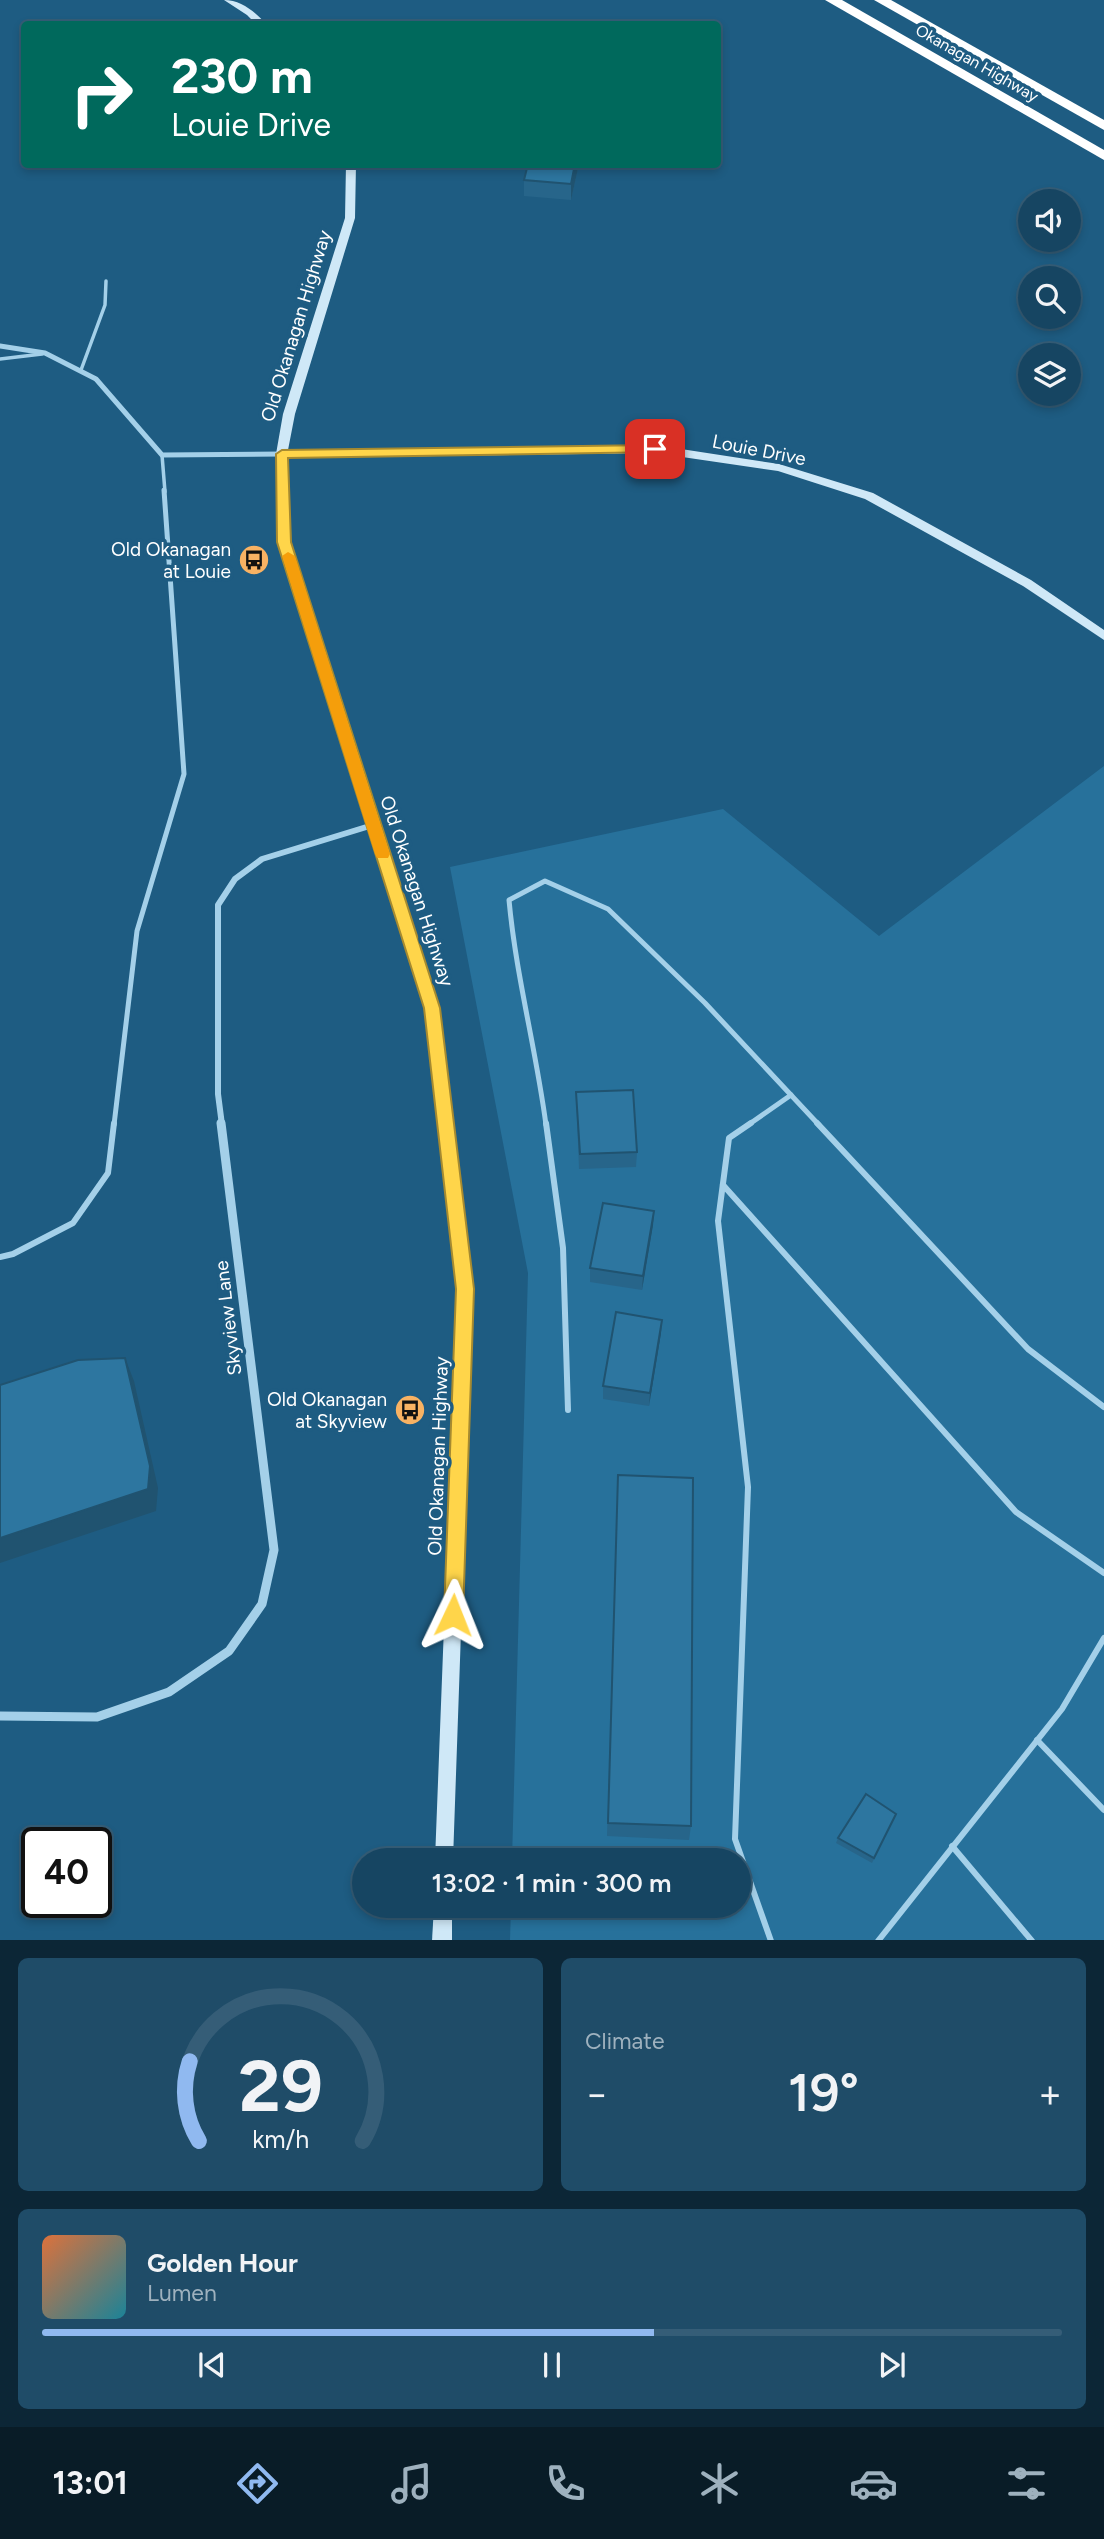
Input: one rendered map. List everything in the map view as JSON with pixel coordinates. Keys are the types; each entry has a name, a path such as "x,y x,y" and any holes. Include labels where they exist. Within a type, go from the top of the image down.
{"highway":[{"name":"Okanagan Highway","path":"832,0 1104,156"},
{"name":"Okanagan Highway","path":"881,0 1104,126"}],"street":[{"path":"228,0 258,21"},
{"name":"Old Okanagan Highway","path":"351,168 350,218 291,403 282,454 284,542 432,1008 465,1289 444,1848"},
{"path":"0,346 45,353 96,379 162,455 282,454"},
{"name":"Louie Drive","path":"282,454 655,449 779,468 869,496 1027,583 1104,636"},
{"name":"Skyview Lane","path":"0,1716 97,1717 169,1692 229,1651 262,1605 274,1550 218,1094 218,905 235,879 262,859 373,825"},
{"path":"442,1940 443,1918"}],"lane":[{"path":"81,370 105,305 106,281"},
{"path":"0,359 45,353"},
{"path":"0,1257 13,1254 73,1223 108,1173 137,931 184,774 162,455"},
{"path":"568,1410 563,1248 537,1060 514,954 509,900 545,881 608,909 705,1003 1028,1349 1104,1407"},
{"path":"771,1940 736,1839 748,1487 718,1221 729,1138 791,1095"},
{"path":"723,1185 1016,1512 1104,1573"},
{"path":"879,1940 1062,1709 1104,1638"},
{"path":"1037,1740 1104,1810"},
{"path":"951,1846 1031,1940"}],"shaded area":[{"path":"1104,766 1104,1940 510,1940 511,1918 751,1918 751,1848 512,1848 528,1273 450,867 723,809 879,936"}],"building":[{"path":"527,168 574,168 571,184 524,180"},
{"path":"633,1090 637,1152 580,1154 576,1092"},
{"path":"603,1203 654,1211 643,1276 590,1268"},
{"path":"616,1312 662,1320 650,1393 603,1386"},
{"path":"125,1358 150,1466 148,1489 0,1538 0,1385 78,1360"},
{"path":"618,1475 693,1478 691,1826 608,1823"},
{"path":"866,1794 896,1814 874,1858 838,1838"}],"slow traffic":[{"path":"288,556 383,854"}],"place":[{"name":"Old Okanagan at Louie","path":"254,560"},
{"name":"Old Okanagan at Skyview","path":"410,1410"}],"route":[{"path":"453,1615 465,1289 432,1008 284,542 282,454 655,449"}]}
